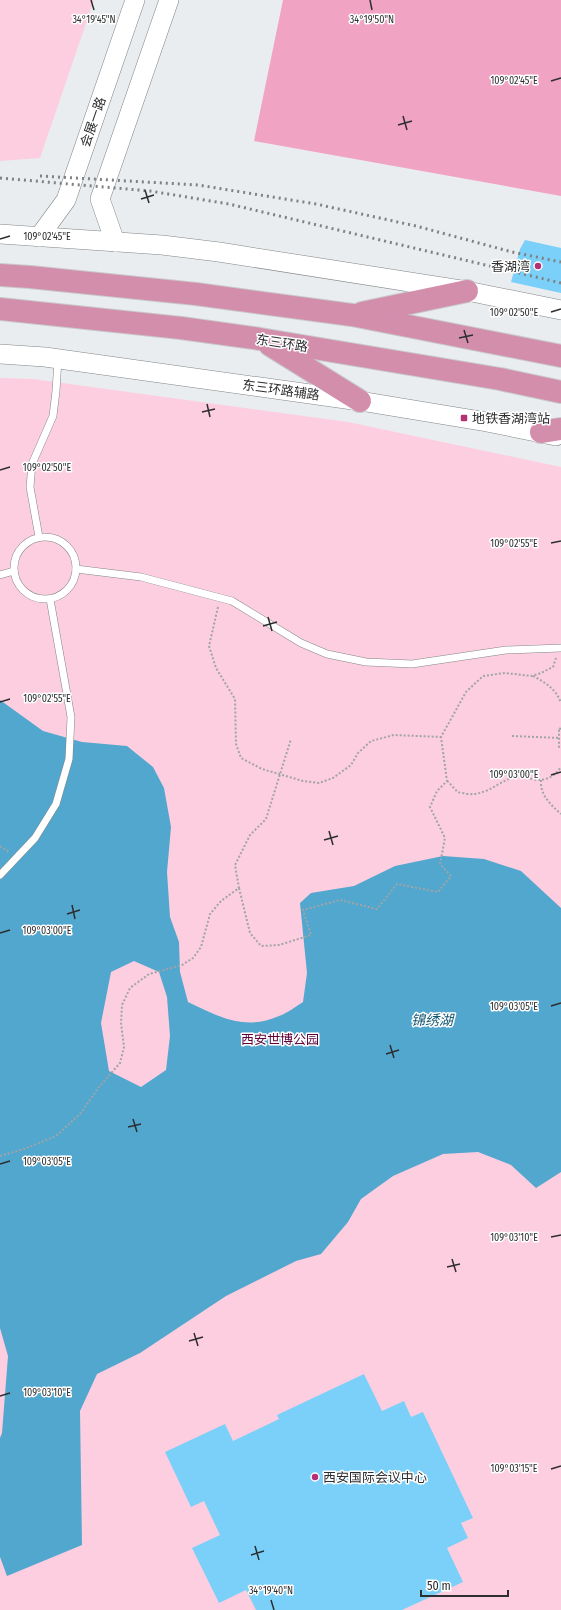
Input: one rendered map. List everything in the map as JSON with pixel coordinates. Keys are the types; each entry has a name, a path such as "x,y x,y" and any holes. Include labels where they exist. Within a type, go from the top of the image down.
{"highway":[{"path":"0,275 196,294 352,315 561,356"},
{"path":"352,315 467,291"},
{"name":"东三环路","path":"0,309 181,328 260,339 500,379 561,392"},
{"path":"260,339 360,401"}],"main road":[{"name":"会展一路","path":"39,237 66,200 135,0"},
{"path":"115,242 100,199 168,0"},
{"path":"0,234 162,245 219,252 467,291 561,310"},
{"name":"东三环路辅路","path":"0,354 58,359 360,401 554,433"}],"lane":[{"path":"39,537 30,487 32,464 53,416 58,359"},
{"path":"49,536 68,545 74,554 76,570 72,584 65,592 56,597 36,598 26,593 19,586 15,576 14,566 16,556 29,540 49,536"},
{"path":"76,570 141,577 232,601 301,644 327,654 366,662 412,664 506,650 559,648"},
{"path":"0,575 14,571"},
{"path":"0,875 35,838 56,804 68,759 71,717 50,598"}],"path":[{"path":"220,598 209,646 216,668 235,699 236,744 241,758 262,769 303,782 319,782 333,778 351,765 358,753 371,741 394,735 441,737"},
{"path":"532,676 553,667 559,648"},
{"path":"561,703 558,694 546,683 532,676 505,673 483,676 466,692 441,737 447,781 459,792 469,794 480,793 520,776 547,780 556,773 561,766"},
{"path":"561,728 559,728 558,747 561,747"},
{"path":"512,736 559,738"},
{"path":"291,739 266,819 250,835 234,865 250,933 261,946 279,945 311,935 303,910 340,900 377,909 397,884 438,892 451,876 440,864 444,838 430,807 437,790 447,781"},
{"path":"540,780 540,788 548,801 561,814"},
{"path":"0,1156 24,1149 56,1136 80,1114 99,1087 120,1063 124,1048 121,1023 122,1005 130,988 149,974 182,965 193,958 201,947 210,914 221,901 239,888"}],"green space":[{"path":"0,0 94,0 40,158 0,161"},
{"name":"西安世博公园","path":"0,378 33,379 348,422 561,467 561,1610 0,1610"}],"shaded area":[{"path":"283,0 561,0 561,196 254,141"}],"water":[{"name":"锦绣湖","path":"0,700 43,731 82,742 127,746 153,767 164,788 171,827 167,872 170,917 179,942 180,972 188,1002 221,1017 243,1022 267,1020 286,1013 303,1002 307,973 300,903 311,893 354,886 395,866 443,856 484,859 521,871 561,908 561,1172 536,1188 511,1165 478,1152 443,1154 393,1176 361,1199 348,1222 321,1254 296,1261 226,1296 140,1353 97,1374 80,1411 82,1545 7,1576 0,1557 0,1438 2,1433 8,1356 0,1328","holes":["134,961 159,972 167,997 170,1036 166,1070 141,1087 109,1071 101,1023 111,972"]}],"building":[{"name":"香湖湾","path":"525,240 561,248 561,293 511,282 520,249"},
{"name":"西安国际会议中心","path":"364,1374 382,1411 404,1401 411,1417 423,1412 473,1518 461,1523 468,1538 447,1548 463,1582 402,1610 256,1610 246,1590 219,1603 192,1548 220,1535 204,1501 191,1507 165,1452 225,1424 233,1441 279,1419 277,1415"}],"railway":[{"path":"40,176 198,185 316,204 416,226 512,252 561,262"},
{"path":"0,178 150,191 229,204 561,283"}],"place":[{"name":"香湖湾","path":"538,266"},
{"name":"地铁香湖湾站","path":"464,418"},
{"name":"西安国际会议中心","path":"315,1477"}]}
